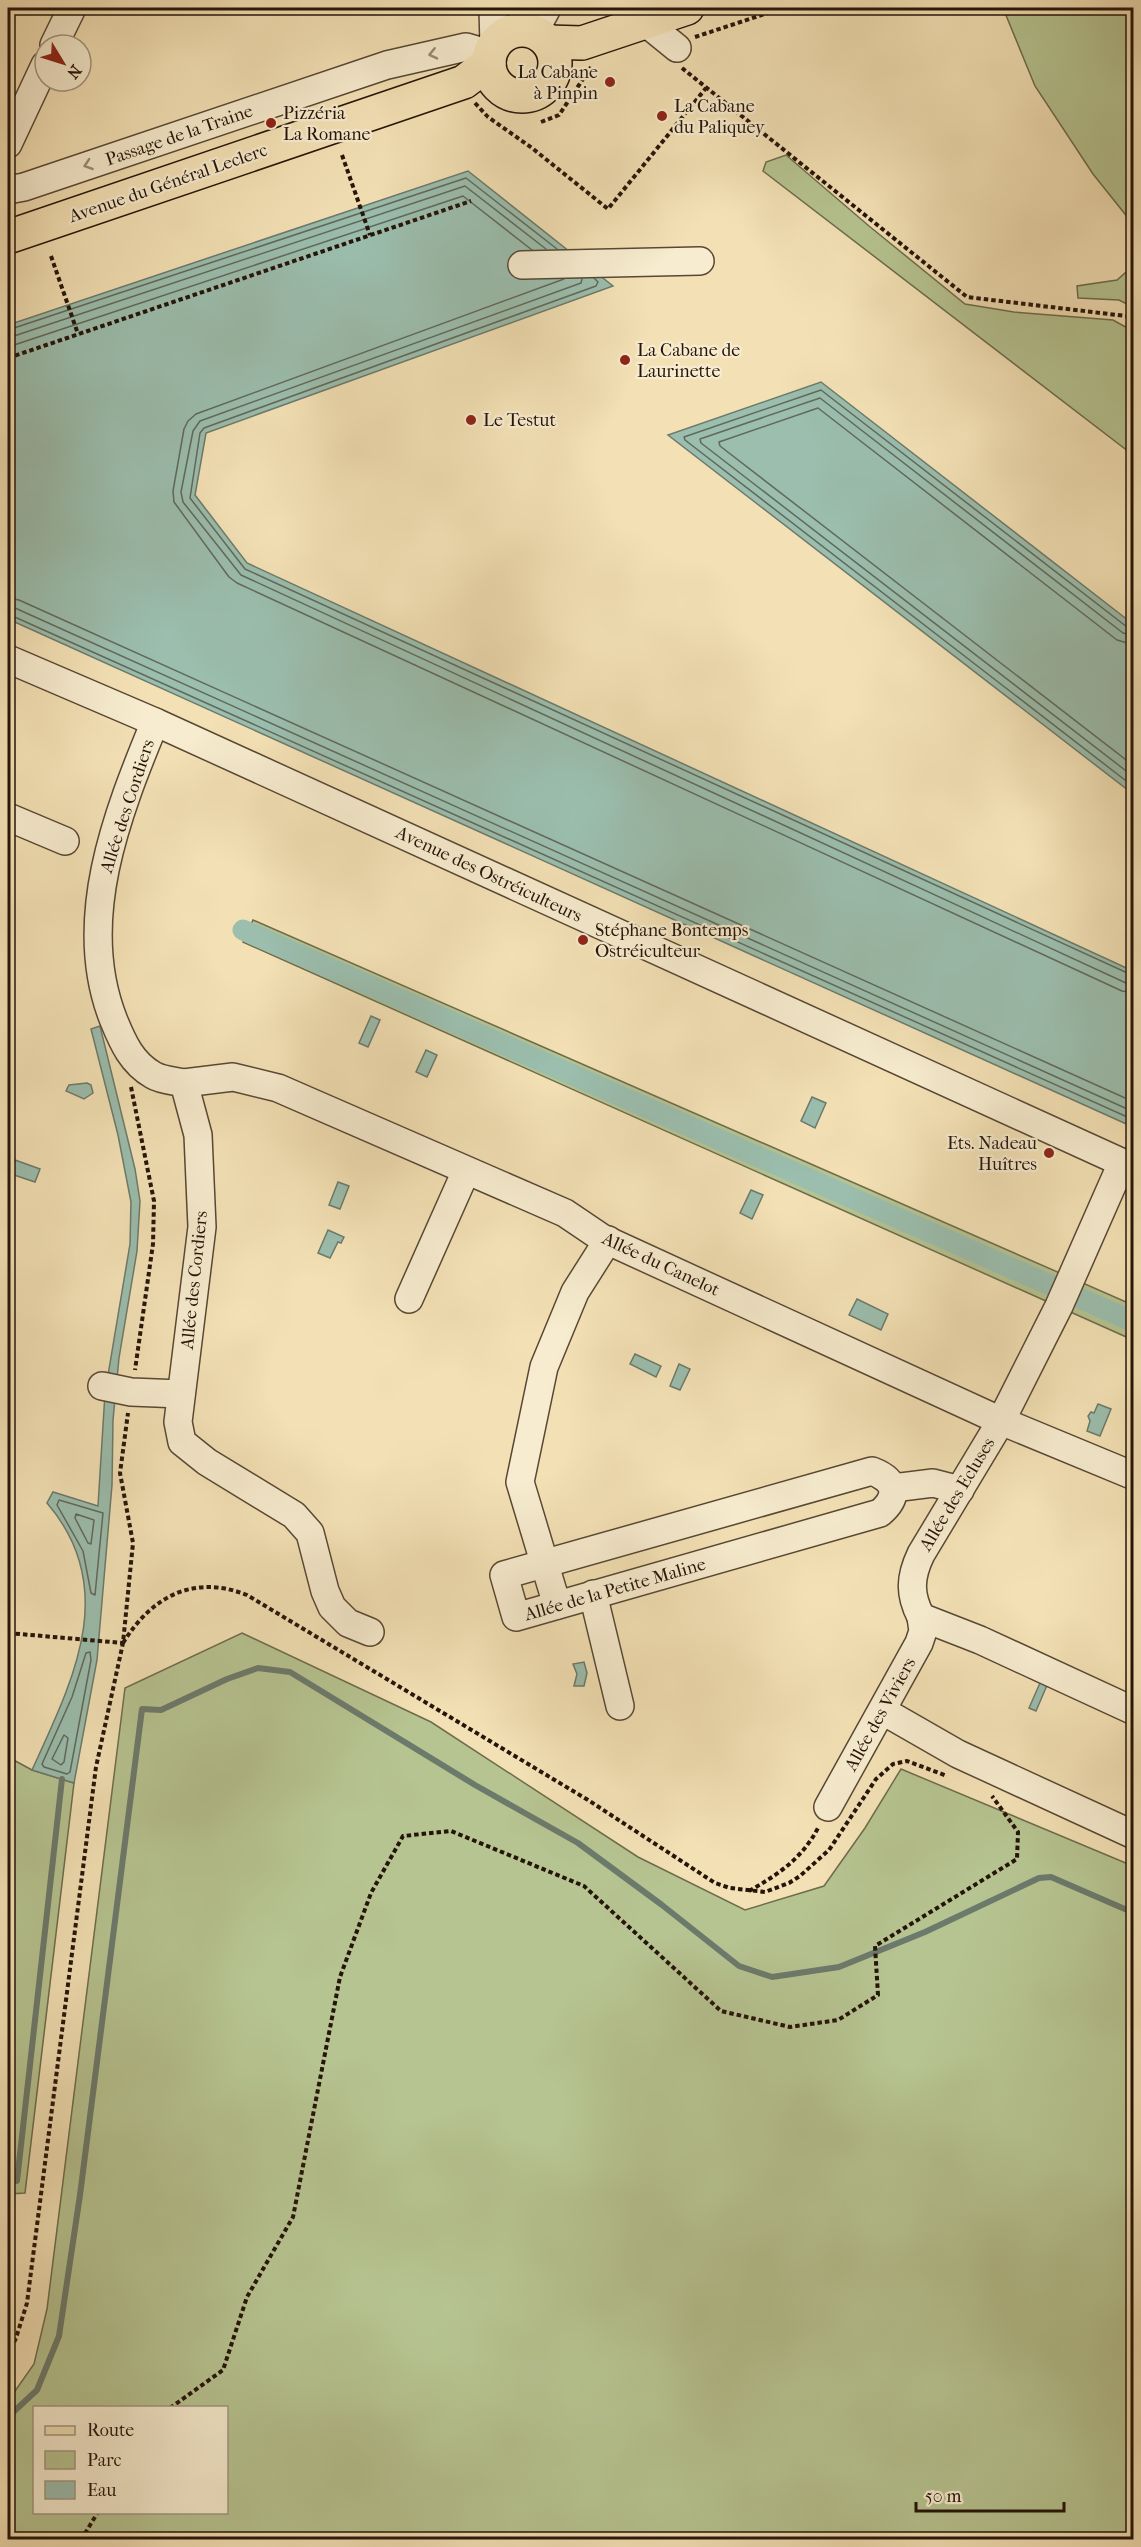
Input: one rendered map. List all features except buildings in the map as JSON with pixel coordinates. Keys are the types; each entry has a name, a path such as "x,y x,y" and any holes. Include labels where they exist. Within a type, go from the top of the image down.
{"main road":[{"name":"Avenue du Général Leclerc","path":"8,237 510,44 582,43 687,8"}],"street":[{"path":"60,33 72,8"},
{"path":"645,22 674,46"},
{"name":"Passage de la Traine","path":"8,190 24,187 387,65 466,47 510,44"},
{"path":"8,144 33,91"},
{"path":"522,265 700,261"},
{"name":"Avenue des Ostréiculteurs","path":"8,659 155,722 1128,1165"},
{"name":"Allée des Cordiers","path":"155,722 141,756 110,850 100,896 97,949 109,1008 127,1052 154,1076 184,1083 198,1135 202,1227 178,1422 182,1442 207,1462 294,1515 310,1533 325,1591 332,1607 348,1623 370,1632"},
{"path":"8,817 65,842"},
{"name":"Allée du Canelot","path":"184,1083 233,1077 278,1088 564,1213 608,1240 1001,1421 1134,1476"},
{"name":"Allée des Ecluses","path":"921,1617 912,1595 913,1570 1001,1421 1128,1165"},
{"path":"409,1299 466,1171"},
{"path":"557,1605 520,1482 544,1367 575,1292 608,1240"},
{"path":"102,1386 131,1392 181,1394"},
{"name":"Allée de la Petite Maline","path":"872,1471 889,1480 893,1488 892,1501 880,1513 516,1617 510,1599 504,1575 544,1563 872,1471"},
{"path":"893,1488 933,1483 960,1490"},
{"path":"592,1594 620,1706"},
{"path":"921,1617 980,1640 1134,1711"},
{"name":"Allée des Viviers","path":"828,1807 919,1643 923,1630 921,1617"},
{"path":"883,1711 958,1754 1134,1835"}],"path":[{"path":"674,46 783,8"},
{"path":"488,117 532,148 608,209 706,88 723,99 967,297 1134,317"},
{"path":"342,155 370,235"},
{"path":"8,358 471,201"},
{"path":"51,256 78,334"},
{"path":"8,2356 27,2303 96,1767 123,1643 133,1543 120,1473 127,1419"},
{"path":"123,1643 133,1628 155,1606 181,1590 212,1586 231,1589 247,1595 588,1800 715,1883 758,1893 774,1890 800,1876 820,1860 838,1839 876,1779 893,1764 907,1761 954,1779"},
{"path":"8,1633 123,1643"},
{"path":"982,1792 1003,1801"},
{"path":"173,2406 223,2370 247,2297 293,2217 340,1977 371,1893 403,1836 451,1831 584,1886 721,2011 790,2027 838,2020 878,1995 875,1966 876,1946 1017,1859 1018,1832 992,1796"},
{"path":"748,1891 774,1877 801,1854 812,1839 828,1807"},
{"path":"81,2540 97,2514"}],"green space":[{"path":"1003,8 1133,8 1133,224 1093,174 1035,86"},
{"path":"786,155 965,304 1014,312 1113,320 1133,331 1133,455 763,171 766,162"},
{"path":"1133,266 1133,307 1119,300 1078,298 1077,286 1117,280"},
{"path":"253,920 1133,1305 1133,1340 243,942"},
{"path":"242,1633 431,1722 638,1857 745,1910 824,1886 865,1828 901,1769 1133,1866 1133,2539 8,2539 8,2401 34,2364 47,2309 125,1688"},
{"path":"8,1757 32,1770 74,1783 25,2193 8,2194"}],"water":[{"path":"468,171 613,286 206,433 195,495 247,563 1133,971 1133,1127 8,619 8,325"},
{"path":"821,382 1133,624 1133,794 668,435"},
{"path":"371,1016 380,1020 368,1047 359,1043"},
{"path":"100,1026 135,1169 140,1201 137,1251 119,1358 113,1420 112,1485 97,1660 74,1783 32,1770 74,1670 82,1636 85,1602 82,1569 69,1536 47,1503 53,1492 98,1506 105,1393 130,1244 131,1202 118,1135 91,1029"},
{"path":"426,1050 437,1055 427,1077 416,1072"},
{"path":"87,1083 91,1085 93,1093 84,1099 66,1091 69,1085"},
{"path":"812,1097 826,1103 815,1128 801,1121"},
{"path":"15,1160 40,1169 35,1182 11,1174"},
{"path":"338,1182 349,1186 340,1209 329,1205"},
{"path":"751,1190 763,1195 752,1219 740,1213"},
{"path":"328,1230 344,1237 341,1243 338,1242 330,1258 318,1253"},
{"path":"857,1299 888,1314 881,1330 849,1315"},
{"path":"635,1354 661,1366 656,1377 630,1364"},
{"path":"679,1364 690,1369 680,1390 670,1386"},
{"path":"1098,1404 1111,1409 1100,1436 1087,1431 1090,1421 1088,1416 1091,1412 1094,1413"},
{"path":"584,1662 587,1673 584,1686 574,1686 577,1674 573,1664"},
{"path":"1030,1676 1048,1683 1036,1711 1029,1708 1040,1683 1029,1678"}],"waterway":[{"path":"243,930 1134,1322"},
{"path":"8,2417 37,2390 59,2336 80,2195 142,1709 161,1710 227,1679 258,1668 290,1672 475,1785 578,1843 739,1966 772,1977 839,1967 925,1932 1039,1878 1051,1877 1134,1913"},
{"path":"17,2181 62,1779"}],"place":[{"name":"La Cabane à Pinpin","path":"610,82"},
{"name":"La Cabane du Paliquey","path":"662,116"},
{"name":"Pizzéria La Romane","path":"271,123"},
{"name":"La Cabane de Laurinette","path":"625,360"},
{"name":"Le Testut","path":"471,420"},
{"name":"Stéphane Bontemps Ostréiculteur","path":"583,940"},
{"name":"Ets. Nadeau Huîtres","path":"1049,1153"}]}
